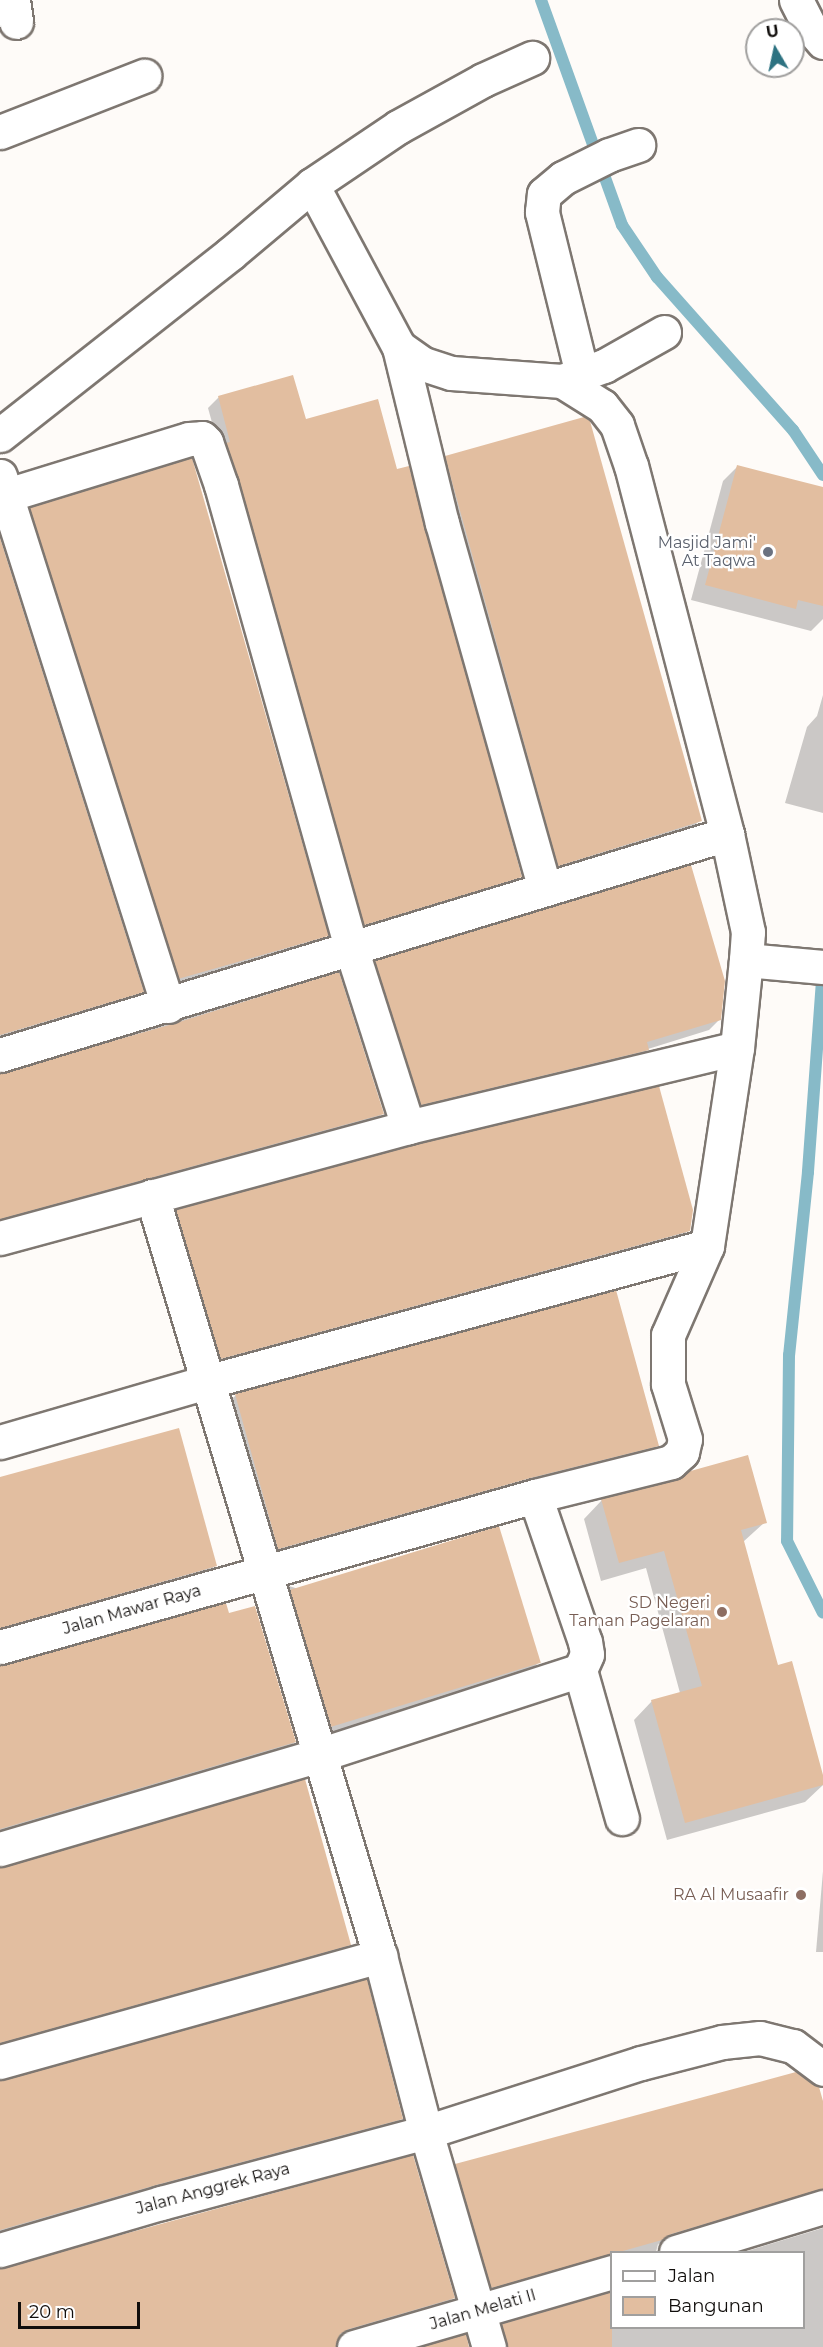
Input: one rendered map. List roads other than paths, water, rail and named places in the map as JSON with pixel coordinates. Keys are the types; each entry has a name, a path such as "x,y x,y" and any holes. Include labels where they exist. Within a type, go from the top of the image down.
{"street":[{"path":"796,0 810,27 823,42"},
{"path":"0,435 230,254 312,185 398,127 483,80 532,58"},
{"path":"0,132 144,76"},
{"path":"572,378 542,212 544,194 563,178 624,150"},
{"path":"312,185 399,347 442,523 545,889"},
{"path":"399,347 423,364 451,373 572,378 604,366 664,332"},
{"name":"Jalan Mawar Raya","path":"0,1647 535,1496 671,1462 682,1452 685,1439 668,1384 668,1335 707,1246 737,1048 748,932 727,834 631,466 617,425 602,406 572,378"},
{"path":"168,1006 3,486 189,439 202,438 206,442 221,485 351,948 408,1127"},
{"path":"0,1055 168,1006 727,834"},
{"path":"746,960 815,967"},
{"path":"0,1238 408,1127 737,1048"},
{"path":"152,1196 380,1956 426,2132 489,2347"},
{"path":"0,1442 206,1382 707,1246"},
{"path":"535,1496 585,1642 587,1654 580,1670 621,1818"},
{"path":"0,1849 319,1755 580,1670"},
{"path":"0,2062 380,1956"},
{"name":"Jalan Anggrek Raya","path":"0,2250 161,2203 426,2132 641,2063 722,2042 760,2038 793,2046 823,2068"},
{"path":"682,2251 823,2206"},
{"name":"Jalan Melati II","path":"354,2347 610,2273"}],"waterway":[{"path":"541,0 622,225 657,277 793,430 823,475"},
{"path":"823,967 808,1172 789,1355 787,1541 823,1613"}],"place":[{"name":"Masjid Jami' At Taqwa","path":"768,552"},
{"name":"SD Negeri Taman Pagelaran","path":"722,1612"},
{"name":"RA Al Musaafir","path":"801,1895"}]}
